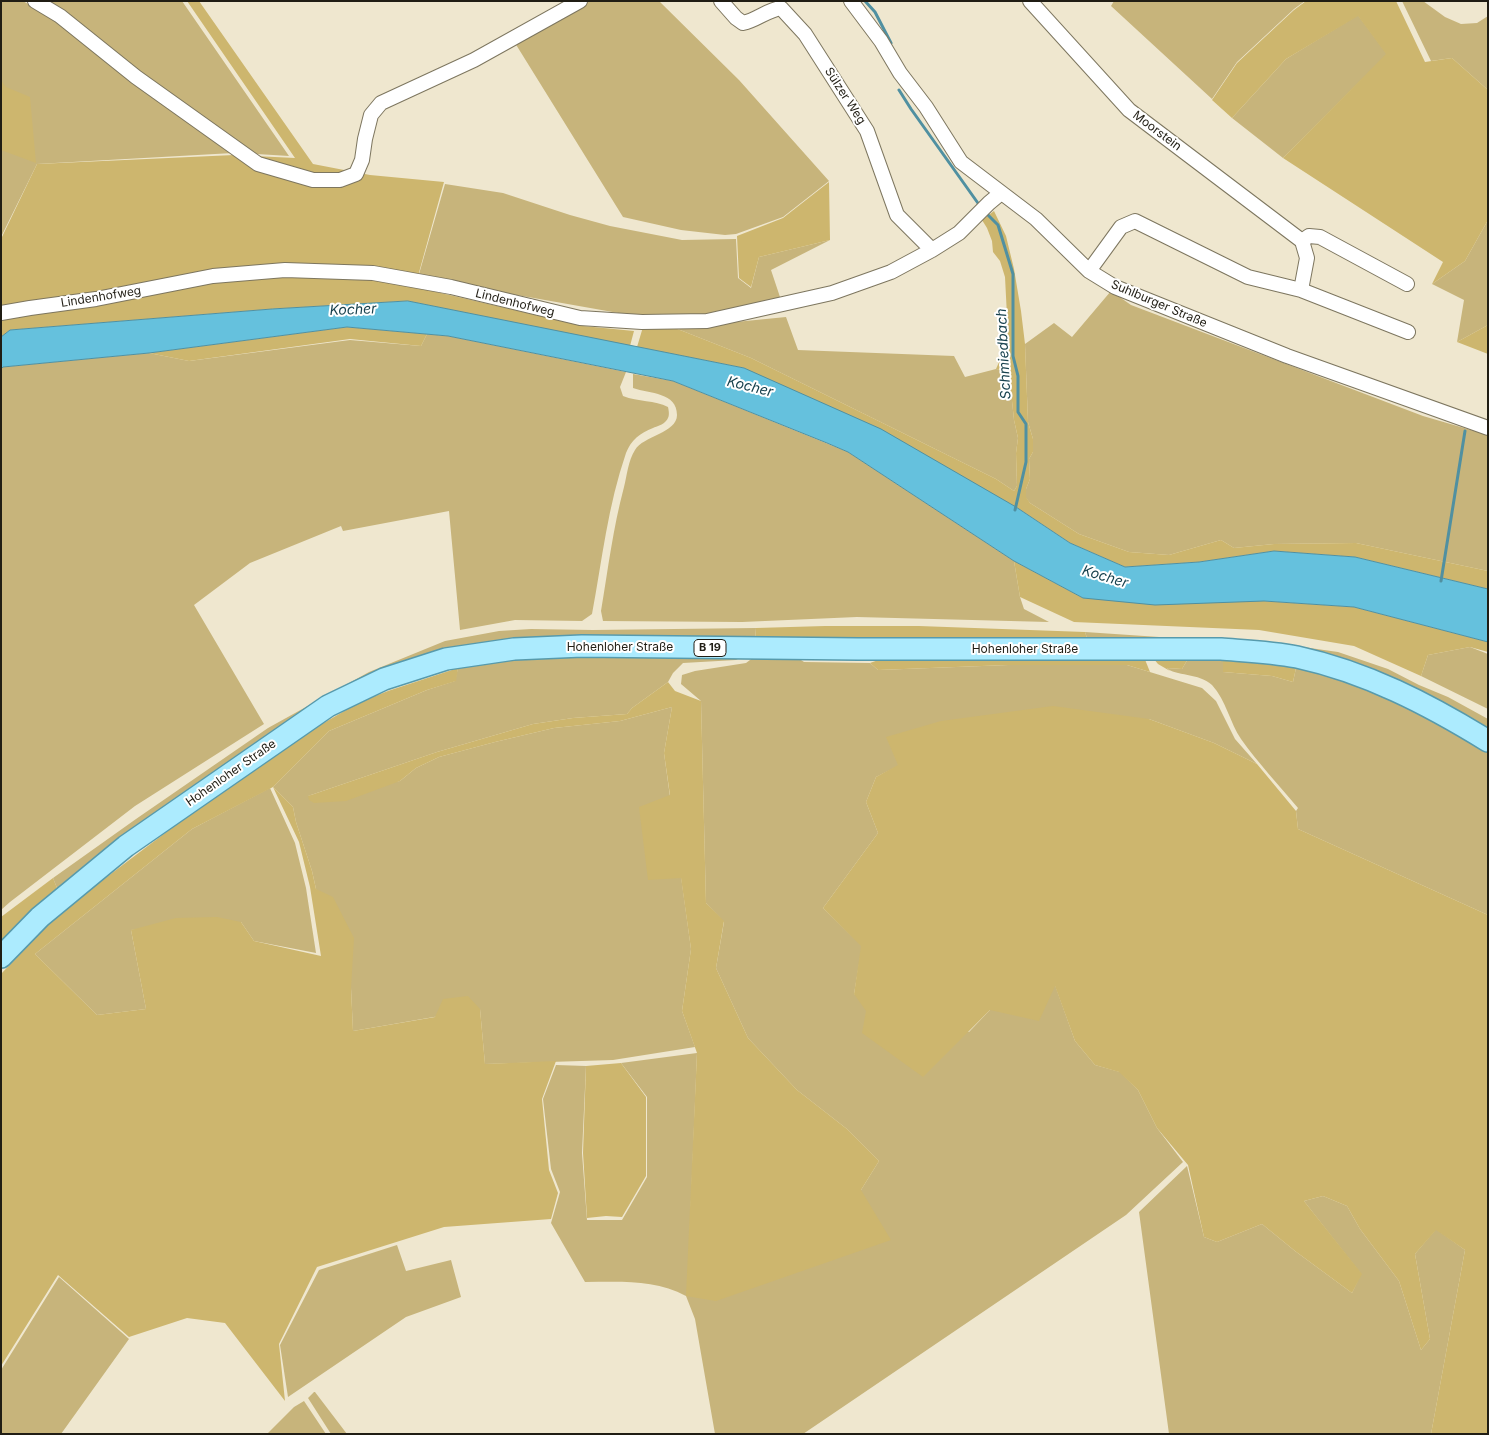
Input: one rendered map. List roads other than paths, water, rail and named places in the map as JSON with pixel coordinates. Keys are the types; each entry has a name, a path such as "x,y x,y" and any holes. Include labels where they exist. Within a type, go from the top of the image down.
{"main road":[{"name":"Hohenloher Straße","path":"4,954 40,917 126,846 328,706 384,679 446,659 514,649 582,646 1248,651 1296,657 1366,678 1423,702 1488,741"}],"street":[{"path":"35,1 60,16 136,77 258,164 313,180 340,180 356,174 362,160 371,116 381,103 474,60 580,1"},
{"name":"Sülzer Weg","path":"722,1 736,18 743,23 751,22 771,9 781,8 804,34 867,131 897,215 932,250"},
{"name":"Suhlburger Straße","path":"851,1 881,41 900,73 926,107 960,162 1036,219 1089,270 1115,287 1287,356 1488,428"},
{"name":"Moorstein","path":"1030,1 1129,110 1302,241"},
{"name":"Lindenhofweg","path":"1,314 96,299 213,276 285,270 373,273 451,287 580,318 642,322 707,321 832,293 891,272 959,233 989,203 1001,194"},
{"path":"1089,270 1120,227 1134,221 1248,278 1301,290 1408,332"},
{"path":"1301,290 1307,258 1302,241 1309,236 1320,237 1407,284"}],"water":[{"name":"Kocher","path":"408,301 744,368 881,429 1016,507 1070,543 1125,567 1199,562 1274,551 1355,557 1488,589 1488,642 1354,607 1264,601 1155,605 1083,598 1014,561 848,452 827,443 673,381 448,336 347,327 149,353 3,367 1,369 1,337 10,330 272,309"}],"waterway":[{"name":"Schmiedbach","path":"865,1 875,12 891,43"},
{"name":"Schmiedbach","path":"899,90 980,206"},
{"name":"Schmiedbach","path":"986,213 998,225 1013,274 1013,356 1018,376 1018,412 1026,424 1026,462 1015,510"},
{"path":"1441,581 1465,431"}]}
